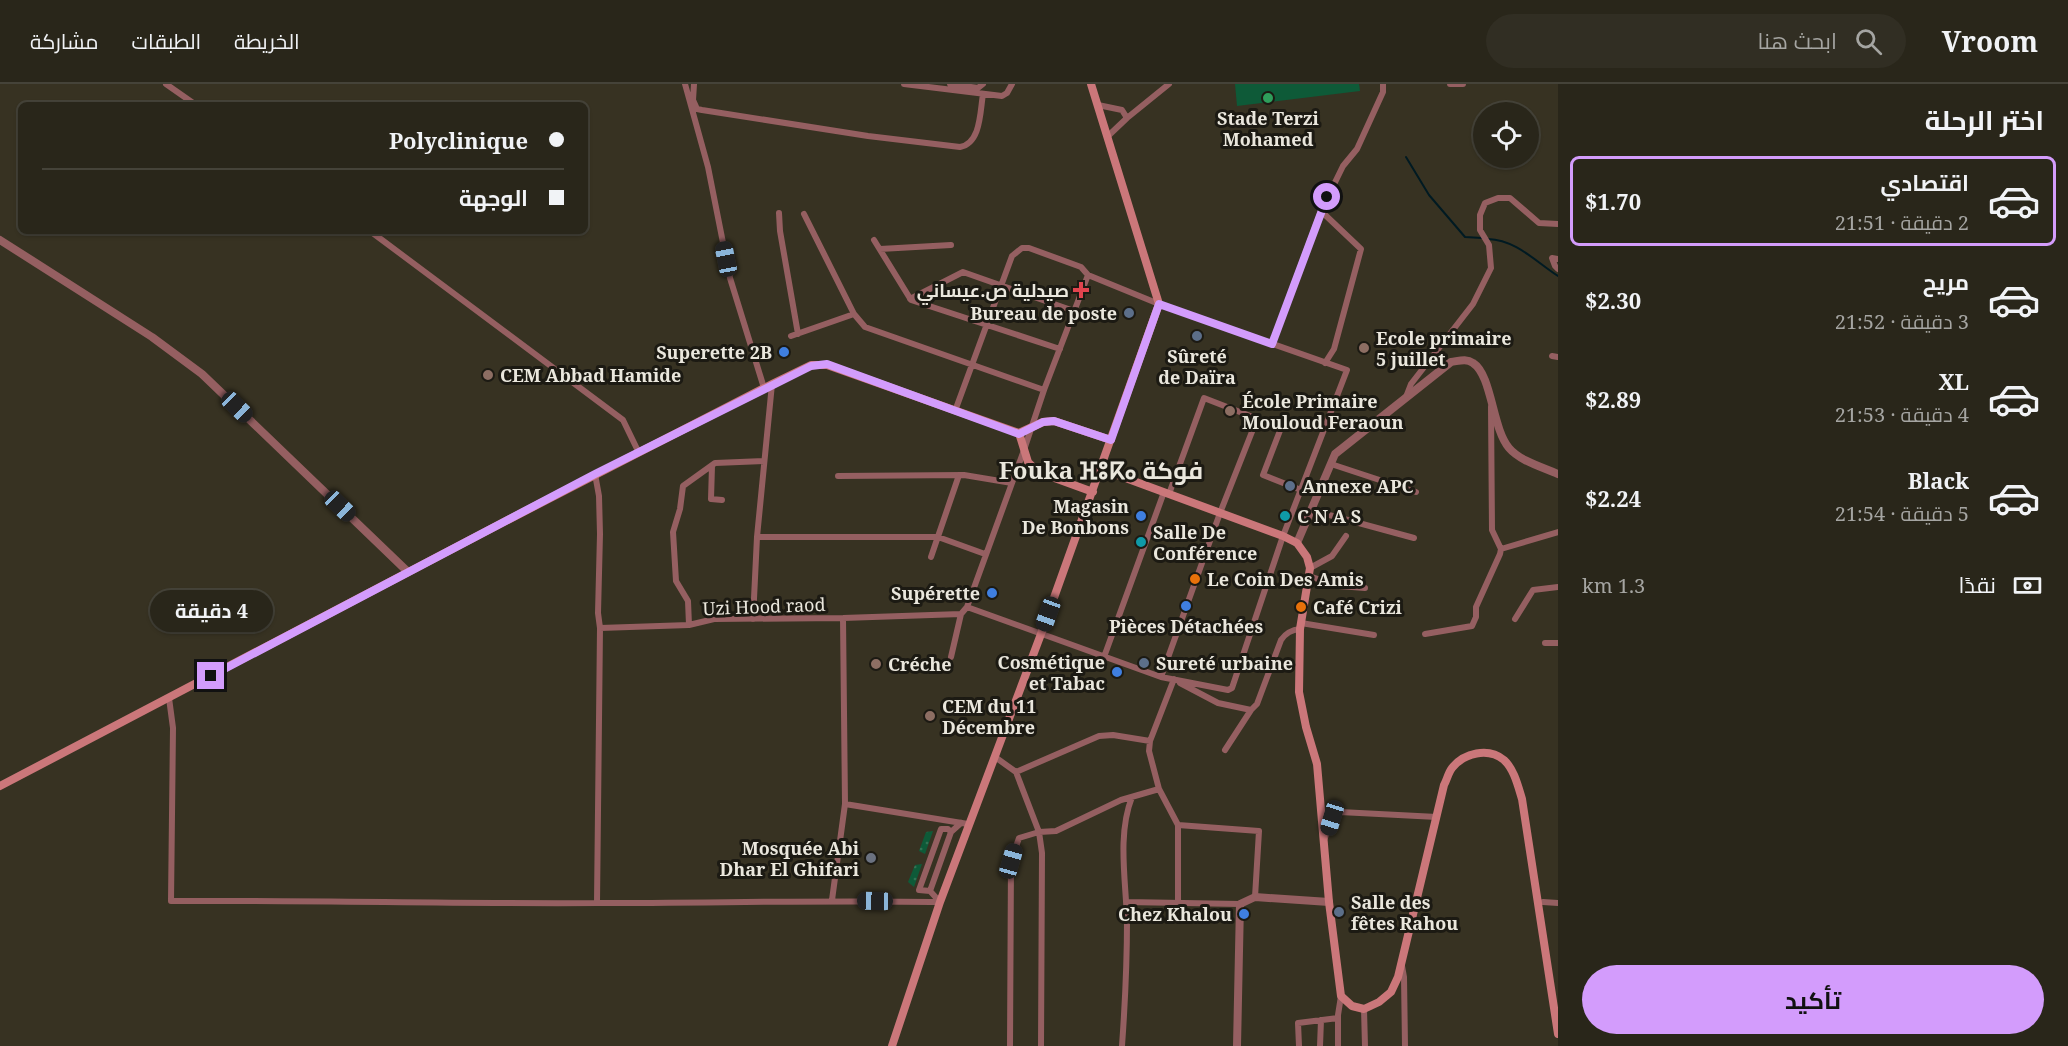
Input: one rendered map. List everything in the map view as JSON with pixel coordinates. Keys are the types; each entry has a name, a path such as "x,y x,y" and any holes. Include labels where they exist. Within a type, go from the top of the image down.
{"main road":[{"path":"892,1046 965,823 996,757 1159,304 1091,84"},
{"path":"0,786 595,474 811,366 827,364 1019,434 1043,422 1054,421 1111,440"},
{"path":"1019,434 1028,462 1038,472 1093,492"},
{"path":"1101,469 1283,536 1297,543 1306,556 1310,572 1300,626 1299,692 1317,764 1329,902 1341,996 1352,1006 1364,1009 1379,1002 1391,992 1402,964 1444,785 1451,770 1462,758 1475,753 1484,753 1503,759 1511,769 1522,799 1558,1034"}],"street":[{"path":"166,84 192,102"},
{"path":"685,84 708,167 730,278 768,386 764,461 756,537 753,620"},
{"path":"694,84 694,103 697,109 960,147 967,146 973,140 983,94"},
{"path":"904,84 1005,95 1012,84"},
{"path":"950,84 978,88 983,84"},
{"path":"1107,137 1127,117 1169,84"},
{"path":"1272,344 1321,210 1343,166 1357,149 1383,92 1383,84"},
{"path":"1450,84 1463,84"},
{"path":"1098,105 1122,110 1127,117"},
{"path":"1405,399 1411,384 1473,304 1491,268 1489,245 1480,230 1480,215 1485,203 1498,198 1510,198 1539,223 1558,224"},
{"path":"1321,210 1361,249 1334,349 1325,363"},
{"path":"779,213 780,231 798,334"},
{"path":"804,214 854,314 865,327 1044,390"},
{"path":"374,234 623,420 639,453"},
{"path":"0,240 152,337 202,374 408,572"},
{"path":"874,240 910,299 1060,349"},
{"path":"879,249 951,245"},
{"path":"955,411 1012,256 1022,248 1029,248 1081,267 1088,275 1159,304 1347,370 1283,536 1232,688 1228,690 1161,677 967,607"},
{"path":"1558,259 1552,258 1558,269"},
{"path":"910,299 963,272 1074,311"},
{"path":"951,657 961,614 967,607 1044,390 1088,275"},
{"path":"791,336 854,314"},
{"path":"1297,543 1335,454 1451,362 1464,360 1479,368 1487,385 1503,440 1511,450 1558,474"},
{"path":"1104,657 1203,398 1281,428 1263,475 1301,490"},
{"path":"1425,634 1472,626 1476,617 1476,607 1497,564 1501,549 1492,530 1491,402"},
{"path":"1161,677 1257,419"},
{"path":"689,625 688,601 676,580 673,532 680,509 683,486 715,463 764,461"},
{"path":"1331,464 1416,492"},
{"path":"712,466 711,499 722,500"},
{"path":"595,474 599,496 600,536 597,903"},
{"path":"838,476 959,475 1012,483"},
{"path":"931,557 959,475"},
{"path":"1311,510 1414,538"},
{"path":"1501,549 1558,532"},
{"path":"1346,536 1332,556 1310,572 1339,586 1365,588"},
{"path":"756,537 938,537 985,554"},
{"path":"1515,619 1533,590 1558,586"},
{"name":"Uzi Hood raod","path":"600,628 689,625 714,619 961,614"},
{"path":"832,900 845,804 843,618"},
{"path":"1225,750 1257,704 1281,640 1292,629 1300,626 1374,635"},
{"path":"1545,643 1558,643"},
{"path":"1174,679 1218,703 1251,710"},
{"path":"1174,679 1150,741 1149,751 1159,789 1178,825 1178,903"},
{"path":"169,698 173,728 171,901 597,903 832,900 939,902"},
{"path":"1016,772 1099,736 1113,735 1150,741"},
{"path":"996,757 1016,772 1039,832 1042,853 1041,1046"},
{"path":"1010,1046 1011,861 1019,838 1039,832 1056,831 1121,800 1159,789"},
{"path":"1122,1046 1127,967 1125,819 1132,797"},
{"path":"845,804 965,823"},
{"path":"1324,842 1334,814 1340,812 1437,817"},
{"path":"930,891 951,832 965,823"},
{"path":"1178,825 1259,831 1255,897"},
{"path":"939,902 930,891 919,890 941,829 951,832"},
{"path":"1126,902 1240,904 1255,897 1329,902"},
{"path":"1543,902 1558,903"},
{"path":"1237,1046 1240,904"},
{"path":"1402,964 1405,1046"},
{"path":"1338,1046 1341,996"},
{"path":"1364,1009 1365,1046"},
{"path":"1299,1046 1298,1023 1338,1018"},
{"path":"1320,1046 1321,1020"}],"green space":[{"name":"Stade Terzi Mohamed","path":"1235,84 1359,84 1360,91 1237,106"},
{"path":"933,831 925,854 919,851 926,832"},
{"path":"922,864 914,887 908,882 915,865"}],"waterway":[{"path":"1406,157 1429,195 1465,237 1482,238"},
{"path":"1488,239 1516,247 1558,276"}],"place":[{"name":"Stade Terzi Mohamed","path":"1268,98"},
{"name":"صيدلية ص.عيساني","path":"1081,290"},
{"name":"Bureau de poste","path":"1129,313"},
{"name":"Sûreté de Daïra","path":"1197,336"},
{"name":"Ecole primaire 5 juillet","path":"1364,348"},
{"name":"Superette 2B","path":"784,352"},
{"name":"CEM Abbad Hamide","path":"488,375"},
{"name":"École Primaire Mouloud Feraoun","path":"1230,411"},
{"name":"Annexe APC","path":"1290,486"},
{"name":"Magasin De Bonbons","path":"1141,516"},
{"name":"C N A S","path":"1285,516"},
{"name":"Salle De Conférence","path":"1141,542"},
{"name":"Le Coin Des Amis","path":"1195,579"},
{"name":"Supérette","path":"992,593"},
{"name":"Pièces Détachées","path":"1186,606"},
{"name":"Café Crizi","path":"1301,607"},
{"name":"Sureté urbaine","path":"1144,663"},
{"name":"Créche","path":"876,664"},
{"name":"Cosmétique et Tabac","path":"1117,672"},
{"name":"CEM du 11 Décembre","path":"930,716"},
{"name":"Mosquée Abi Dhar El Ghifari","path":"871,858"},
{"name":"Salle des fêtes Rahou","path":"1339,912"},
{"name":"Chez Khalou","path":"1244,914"}],"district":[{"name":"Fouka ⴼⵓⴽⴰ فوكة","path":"1101,469"}],"route":[{"path":"211,676 595,474 811,366 827,364 1019,434 1043,422 1054,421 1111,440 1159,304 1272,344 1327,197"}]}
